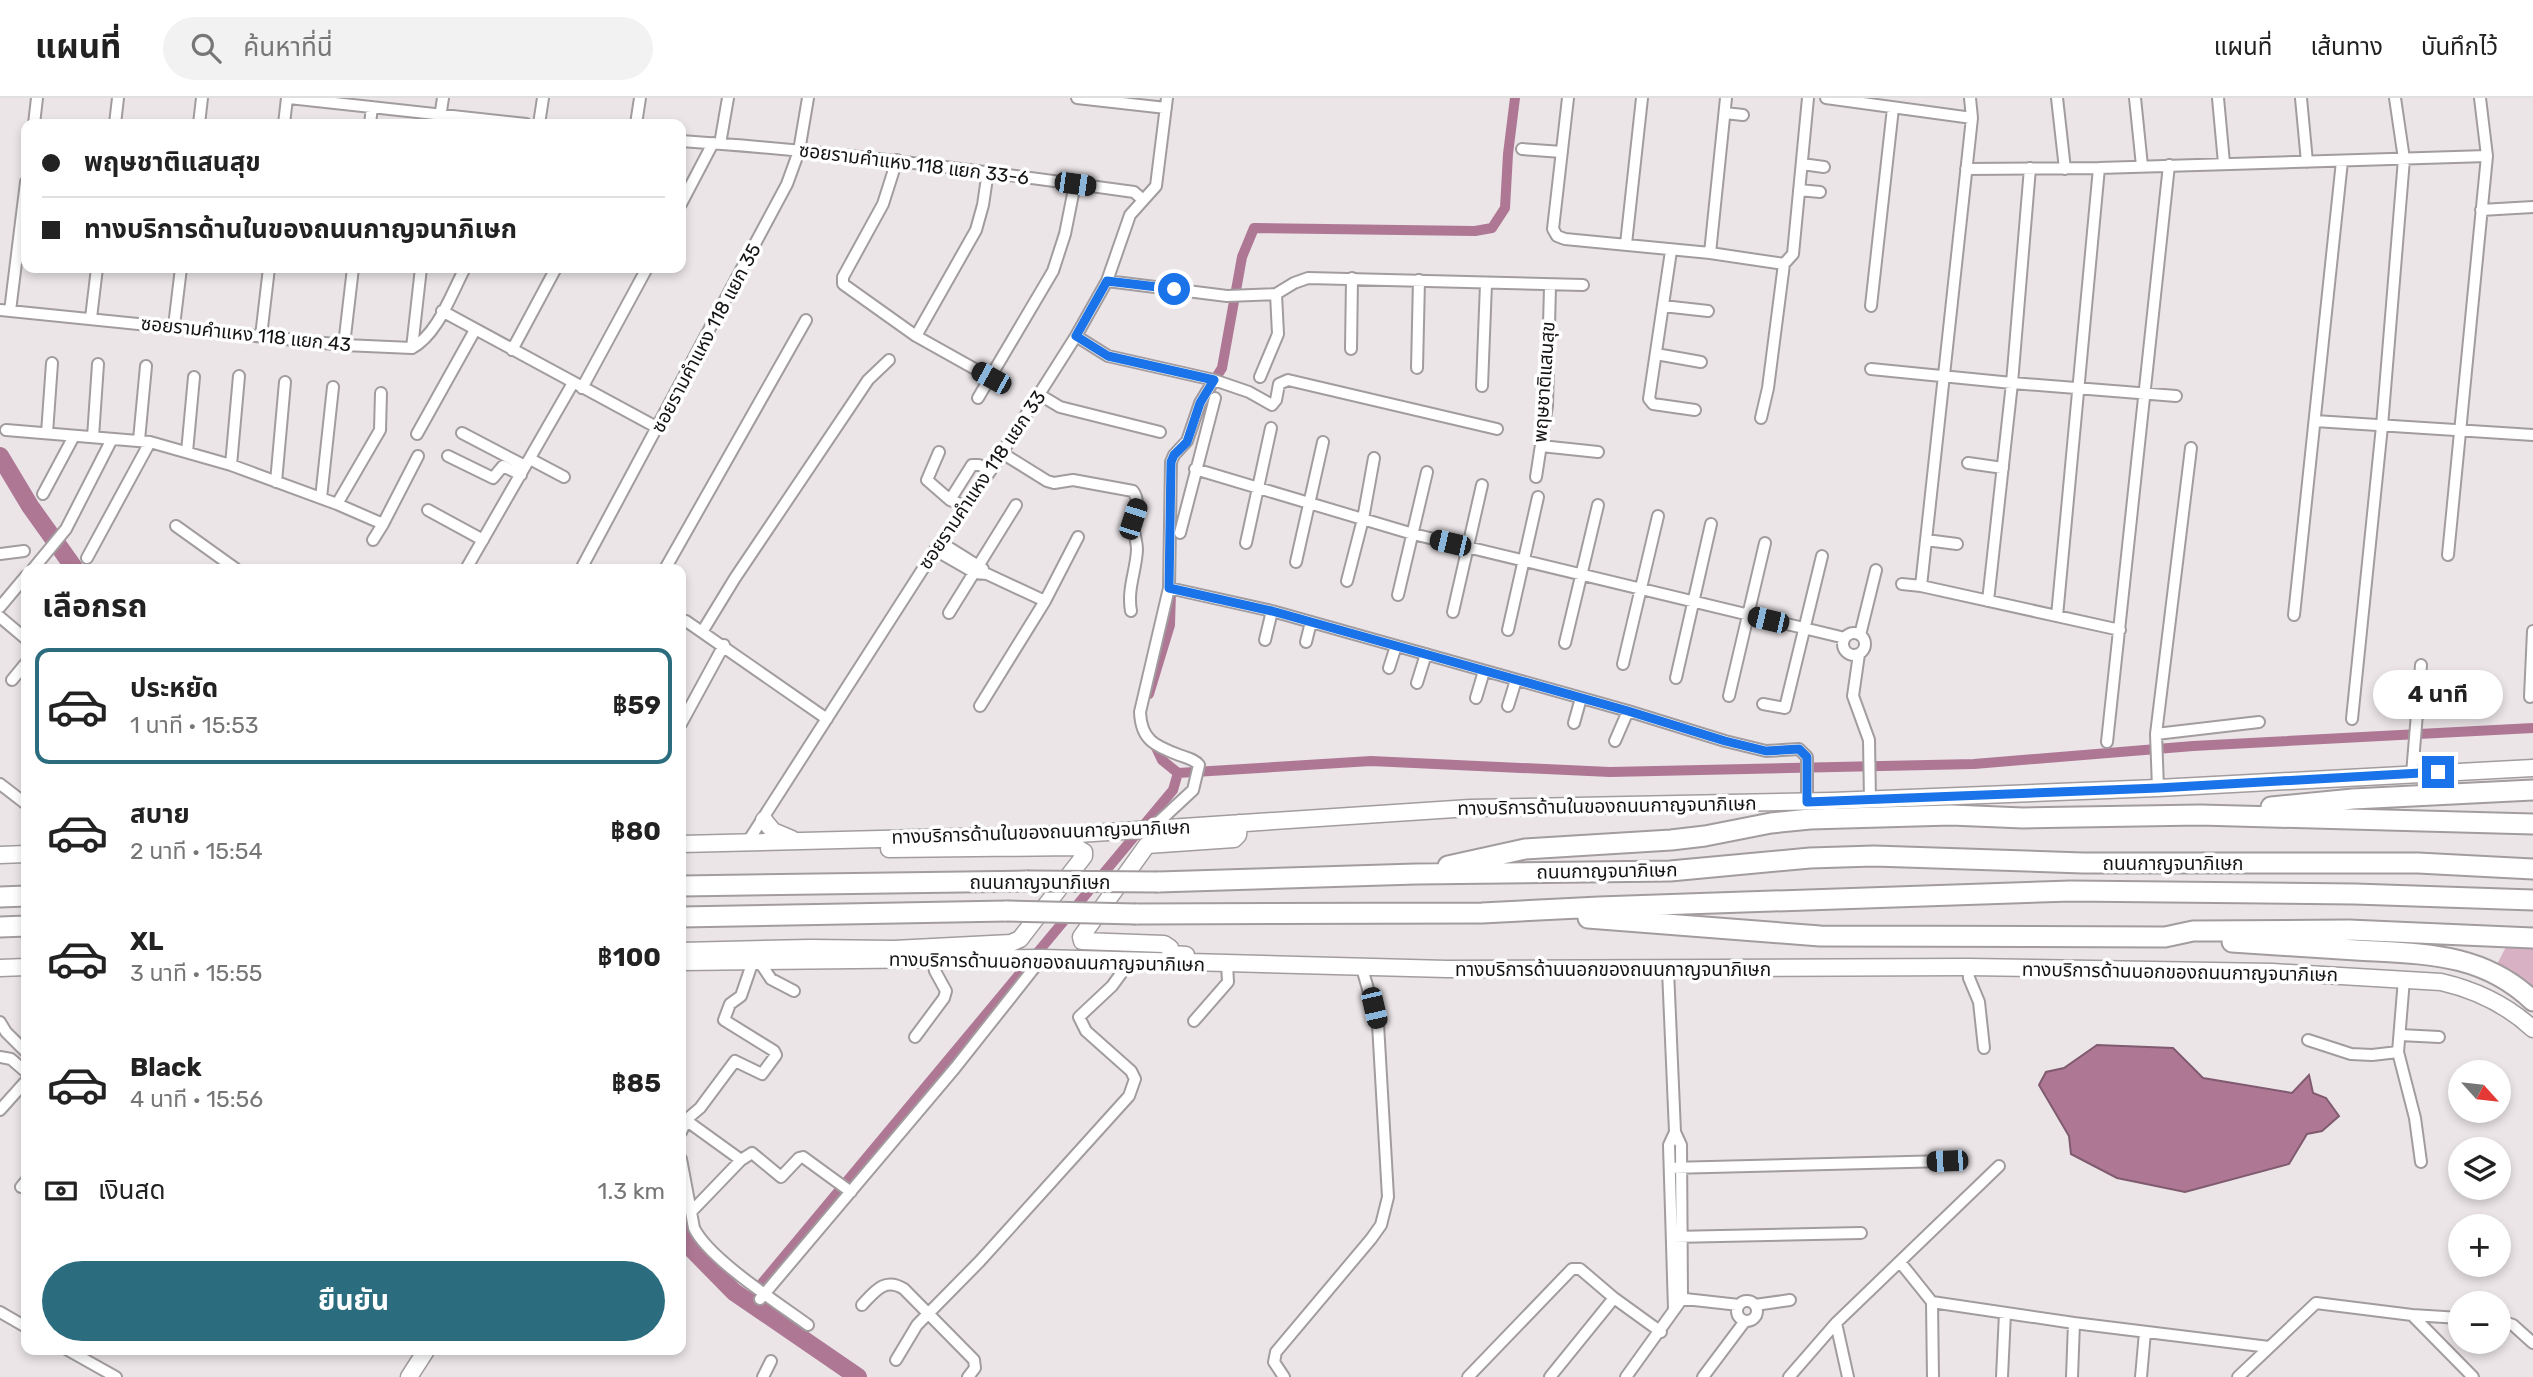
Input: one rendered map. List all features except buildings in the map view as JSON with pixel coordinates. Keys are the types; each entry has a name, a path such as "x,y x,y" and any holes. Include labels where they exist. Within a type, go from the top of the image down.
{"highway":[{"path":"2200,815 2353,799 2533,790"},
{"path":"1416,874 1525,849 1671,840 1810,819 1951,815 2023,818 2200,815 2533,824"},
{"name":"ถนนกาญจนาภิเษก","path":"686,886 1158,882 1416,874 1670,871 1810,858 1874,856 2083,863 2418,863 2533,869"},
{"name":"ถนนกาญจนาภิเษก","path":"686,917 1007,911 1136,914 1482,913 1613,906 2071,891 2355,894 2533,900"},
{"path":"0,897 21,896"},
{"path":"1482,913 1598,918 1820,936 2165,937 2436,955 2474,964 2496,974 2517,986 2533,1001"},
{"path":"0,927 21,926"},
{"path":"2165,937 2193,931 2349,930 2533,938"}],"main road":[{"name":"ทางบริการด้านในของถนนกาญจนาภิเษก","path":"686,844 1078,834 1470,808 1807,802 1870,793 2158,788 2533,768"},
{"path":"764,820 773,831 794,840"},
{"path":"1171,954 1170,948 1164,944 1082,941 1081,937 1147,845 1234,839 1238,835 1239,824"},
{"path":"747,843 780,850 1076,847 1084,852 1076,867 1016,942 894,949"},
{"path":"0,855 21,854"},
{"path":"686,951 894,949 1010,955"},
{"path":"1044,955 1171,954 1495,961 1965,959 2267,964 2272,967 2272,972"},
{"name":"ทางบริการด้านนอกของถนนกาญจนาภิเษก","path":"686,962 1044,955 1362,968 1668,970 1968,967 2272,972 2441,982 2487,998 2533,1029"},
{"path":"0,968 21,967"},
{"path":"409,1377 419,1355"}],"street":[{"path":"35,119 37,98"},
{"path":"116,119 118,98"},
{"path":"200,119 202,98"},
{"path":"285,119 288,98 367,104 439,119 443,98"},
{"path":"540,119 543,98"},
{"path":"637,119 640,98"},
{"path":"686,195 716,143 728,98"},
{"name":"ซอยรามคำแหง 118 แยก 35","path":"584,564 659,428 787,184 800,151 808,98"},
{"path":"1077,98 1166,103"},
{"path":"1568,98 1553,229 1558,236 1565,239 1710,253 1784,264"},
{"path":"1626,244 1642,98"},
{"path":"1710,253 1726,98"},
{"path":"1761,418 1768,388 1784,264 1793,254 1808,98"},
{"path":"1826,98 1972,118"},
{"path":"1921,586 1972,118 1970,98"},
{"path":"2057,98 2065,169"},
{"path":"2135,98 2142,166"},
{"path":"2218,98 2224,163"},
{"path":"2301,98 2307,162"},
{"path":"2352,719 2382,426 2404,159 2395,98"},
{"path":"2448,555 2487,156 2480,98"},
{"name":"ซอยรามคำแหง 118 แยก 33","path":"747,843 1076,336 1107,281 1130,215 1156,186 1166,103"},
{"path":"1871,306 1893,108"},
{"path":"1725,113 1743,115"},
{"name":"ซอยรามคำแหง 118 แยก 33-6","path":"686,141 988,171 1134,192 1143,200"},
{"path":"1522,149 1562,152"},
{"path":"1966,169 2065,169 2487,156"},
{"path":"897,160 883,204 843,277 844,284 916,336 991,378"},
{"path":"2294,615 2342,161"},
{"path":"1802,164 1824,167"},
{"path":"2107,743 2169,164"},
{"path":"1988,601 2012,383 2030,168"},
{"path":"2057,617 2099,168"},
{"path":"916,336 976,230 988,171"},
{"path":"978,398 1053,271 1065,234 1075,184"},
{"path":"1799,190 1820,192"},
{"path":"2482,210 2533,207"},
{"path":"5,311 21,213"},
{"path":"1671,251 1650,402 1695,410"},
{"path":"91,318 96,273"},
{"path":"174,326 180,273"},
{"path":"261,336 268,273"},
{"path":"344,345 352,273"},
{"path":"412,348 420,273"},
{"path":"412,348 424,342 432,332 462,273"},
{"path":"512,350 553,273"},
{"path":"469,564 525,467 578,386 643,273"},
{"path":"1107,281 1227,296 1276,294 1308,278 1583,285"},
{"path":"1351,349 1352,278"},
{"path":"1417,368 1419,280"},
{"path":"1482,386 1486,284"},
{"name":"พฤษชาติแสนสุข","path":"1536,477 1546,406 1550,286"},
{"path":"1260,377 1278,334 1276,294"},
{"path":"1663,306 1708,311"},
{"name":"ซอยรามคำแหง 118 แยก 43","path":"5,311 344,345 412,348"},
{"path":"442,312 659,428"},
{"path":"668,564 806,320"},
{"path":"417,434 475,330"},
{"path":"1076,336 1108,356 1214,380 1236,387 1272,405 1276,400 1279,384 1288,380 1497,429"},
{"path":"1656,354 1701,362"},
{"path":"702,632 735,578 868,380 890,360"},
{"path":"47,433 52,363"},
{"path":"93,437 99,364"},
{"path":"87,558 144,441 146,366"},
{"path":"1871,369 2176,396"},
{"path":"230,465 239,376"},
{"path":"187,452 194,377"},
{"path":"1150,829 1192,790 1199,763 1150,741 1142,730 1140,712 1169,588 1171,462 1187,442 1200,403 1214,380"},
{"path":"276,482 285,382"},
{"path":"321,498 333,387"},
{"path":"337,504 380,430 381,393"},
{"path":"1040,395 1060,407 1160,432"},
{"path":"1180,533 1215,398"},
{"path":"2315,421 2533,435"},
{"path":"1246,543 1271,428"},
{"path":"6,430 144,441 230,465 337,504 383,524"},
{"path":"463,433 525,467"},
{"path":"43,494 74,436"},
{"path":"37,564 66,529 112,439"},
{"path":"1296,562 1323,442"},
{"path":"1541,446 1598,452"},
{"path":"2158,788 2157,734 2191,448"},
{"path":"939,452 927,480 950,500 965,506"},
{"path":"1002,453 1047,481 1073,480 1133,491 1138,504 1133,519 1137,552 1131,577 1131,611"},
{"path":"373,540 418,456"},
{"path":"448,456 493,478 503,466 525,467 564,477"},
{"path":"1347,581 1363,519 1374,458"},
{"path":"1968,463 2003,468"},
{"path":"950,500 972,465 991,470"},
{"path":"1195,469 1413,534 1845,638"},
{"path":"1398,595 1427,472"},
{"path":"1453,612 1482,485"},
{"path":"1508,630 1538,497"},
{"path":"949,613 981,571 1016,505"},
{"path":"1565,643 1598,505"},
{"path":"428,509 483,540"},
{"path":"1623,664 1658,516"},
{"path":"1676,678 1711,524"},
{"path":"176,526 229,564"},
{"path":"980,706 1045,601 1078,537"},
{"path":"1926,540 1957,544"},
{"path":"1729,696 1766,543"},
{"path":"938,546 981,571 1045,601"},
{"path":"0,554 24,551"},
{"path":"1763,704 1784,708 1822,556"},
{"path":"1870,793 1869,744 1865,725 1853,696 1859,653 1865,645 1860,635 1877,570"},
{"path":"21,584 1,616 21,633"},
{"path":"1902,584 2120,630"},
{"path":"1169,588 1272,611 1725,741 1766,751 1799,749 1807,757 1807,802"},
{"path":"1265,639 1272,611"},
{"path":"686,621 827,719"},
{"path":"1306,642 1311,622"},
{"path":"2530,697 2533,631"},
{"path":"1859,653 1852,655 1843,645 1850,634 1860,635"},
{"path":"686,705 724,646"},
{"path":"1389,668 1396,646"},
{"path":"1417,683 1426,654"},
{"path":"2412,774 2421,665"},
{"path":"12,680 21,669"},
{"path":"1476,698 1485,671"},
{"path":"1508,706 1516,680"},
{"path":"1574,723 1581,698"},
{"path":"1615,741 1628,711"},
{"path":"2157,734 2259,722"},
{"path":"0,784 21,800"},
{"path":"763,1295 955,1068 1044,955"},
{"path":"915,1038 944,998 946,991 935,971 933,959"},
{"path":"896,1360 909,1336 928,1313 980,1261 1129,1096 1135,1079 1131,1072 1086,1031 1079,1017 1112,986 1131,960"},
{"path":"741,1160 687,1121 735,1061 762,1074 776,1055 774,1051 724,1020 730,1004 740,997 756,961 771,979 794,991"},
{"path":"1194,1021 1228,982 1227,964"},
{"path":"1968,967 1969,978 1979,1002 1984,1048"},
{"path":"0,968 0,978"},
{"path":"1284,1377 1274,1362 1276,1352 1371,1240 1381,1225 1388,1197 1378,1024 1362,968"},
{"path":"1626,1377 1661,1332 1678,1298 1675,1168 1681,1145 1675,1132 1668,970"},
{"path":"2404,979 2398,1052 2415,1118 2421,1162"},
{"path":"0,1022 21,1047"},
{"path":"2400,1035 2440,1037"},
{"path":"2308,1040 2351,1054 2398,1052"},
{"path":"0,1057 11,1059 21,1068"},
{"path":"0,1110 21,1087"},
{"path":"691,1212 741,1160 752,1153 781,1177 803,1157 849,1191"},
{"path":"1675,1168 1947,1161"},
{"path":"1789,1377 1836,1323 1999,1166"},
{"path":"686,1186 697,1235 718,1257 763,1295 808,1325"},
{"path":"1678,1237 1861,1233"},
{"path":"1900,1262 1932,1302 1933,1377"},
{"path":"1468,1377 1572,1269 1580,1269 1661,1332"},
{"path":"862,1305 879,1287 894,1284 904,1289 974,1360 975,1368 968,1377"},
{"path":"1550,1377 1614,1298"},
{"path":"1678,1298 1739,1305 1745,1301 1755,1305 1790,1300"},
{"path":"1932,1302 2269,1347"},
{"path":"2238,1377 2316,1303 2448,1317"},
{"path":"1739,1305 1738,1315 1745,1321"},
{"path":"1703,1377 1745,1321 1755,1318 1755,1305"},
{"path":"0,1312 21,1324"},
{"path":"2002,1377 2005,1312"},
{"path":"2413,1315 2473,1377"},
{"path":"1836,1323 1848,1377"},
{"path":"2072,1377 2074,1323"},
{"path":"2511,1324 2533,1343"},
{"path":"2141,1377 2145,1332"},
{"path":"77,1355 116,1377"},
{"path":"763,1377 772,1361"}],"shaded area":[{"path":"2507,945 2533,946 2533,989 2496,966"},
{"path":"2097,1045 2173,1048 2203,1078 2292,1093 2309,1075 2313,1093 2326,1098 2339,1116 2322,1131 2307,1134 2289,1164 2185,1192 2117,1178 2071,1154 2069,1136 2039,1085 2046,1072 2064,1068"}],"waterway":[{"path":"1210,387 1222,368 1242,257 1254,228 1475,231 1492,228 1505,208 1515,98"},
{"path":"0,456 30,506 71,564"},
{"path":"1149,694 1170,625 1171,591"},
{"path":"1178,773 1371,761 1610,772 1974,764 2193,746 2533,728"},
{"path":"747,1301 1173,790 1178,773 1162,760 1152,739"},
{"path":"686,1243 734,1292 858,1377"}],"route":[{"path":"1174,289 1107,281 1076,336 1108,356 1214,380 1200,403 1187,442 1171,462 1169,588 1272,611 1725,741 1766,751 1799,749 1807,757 1807,802 2158,788 2438,772"}]}
